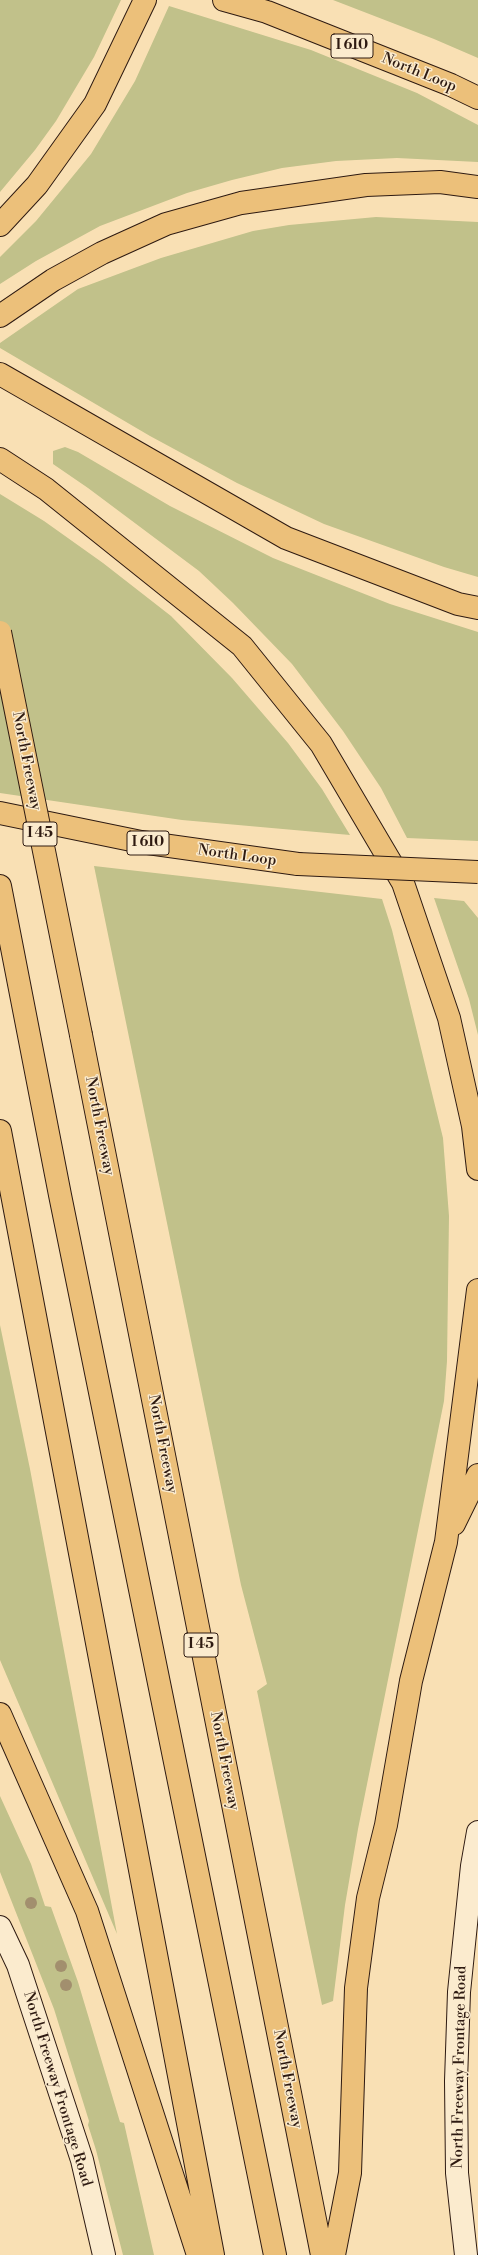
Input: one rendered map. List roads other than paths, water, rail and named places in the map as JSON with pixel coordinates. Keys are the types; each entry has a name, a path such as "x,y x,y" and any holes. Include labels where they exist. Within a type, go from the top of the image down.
{"highway":[{"path":"0,225 37,185 95,104 145,0"},
{"name":"North Loop","path":"224,0 267,12 451,85 478,98"},
{"path":"0,316 52,280 102,253 166,224 241,203 366,185 440,182 478,187"},
{"path":"0,374 286,538 458,604 478,608"},
{"path":"0,460 46,490 242,646 321,744 403,883 449,1018 473,1126 478,1169"},
{"name":"North Freeway","path":"0,632 322,2255"},
{"name":"North Loop","path":"0,813 141,842 298,864 478,872"},
{"path":"0,886 30,1034 61,1202 275,2255"},
{"path":"0,1131 213,2255"},
{"path":"334,2255 350,2174 356,1988 368,1898 386,1825 411,1681 446,1542 478,1290"},
{"path":"446,1542 478,1475"},
{"path":"0,1714 87,1911 198,2255"}],"main road":[{"name":"North Freeway Frontage Road","path":"466,2255 457,2173 456,2081 459,1992 472,1866 478,1832"},
{"name":"North Freeway Frontage Road","path":"0,1927 18,1965 82,2160 104,2255"}]}
